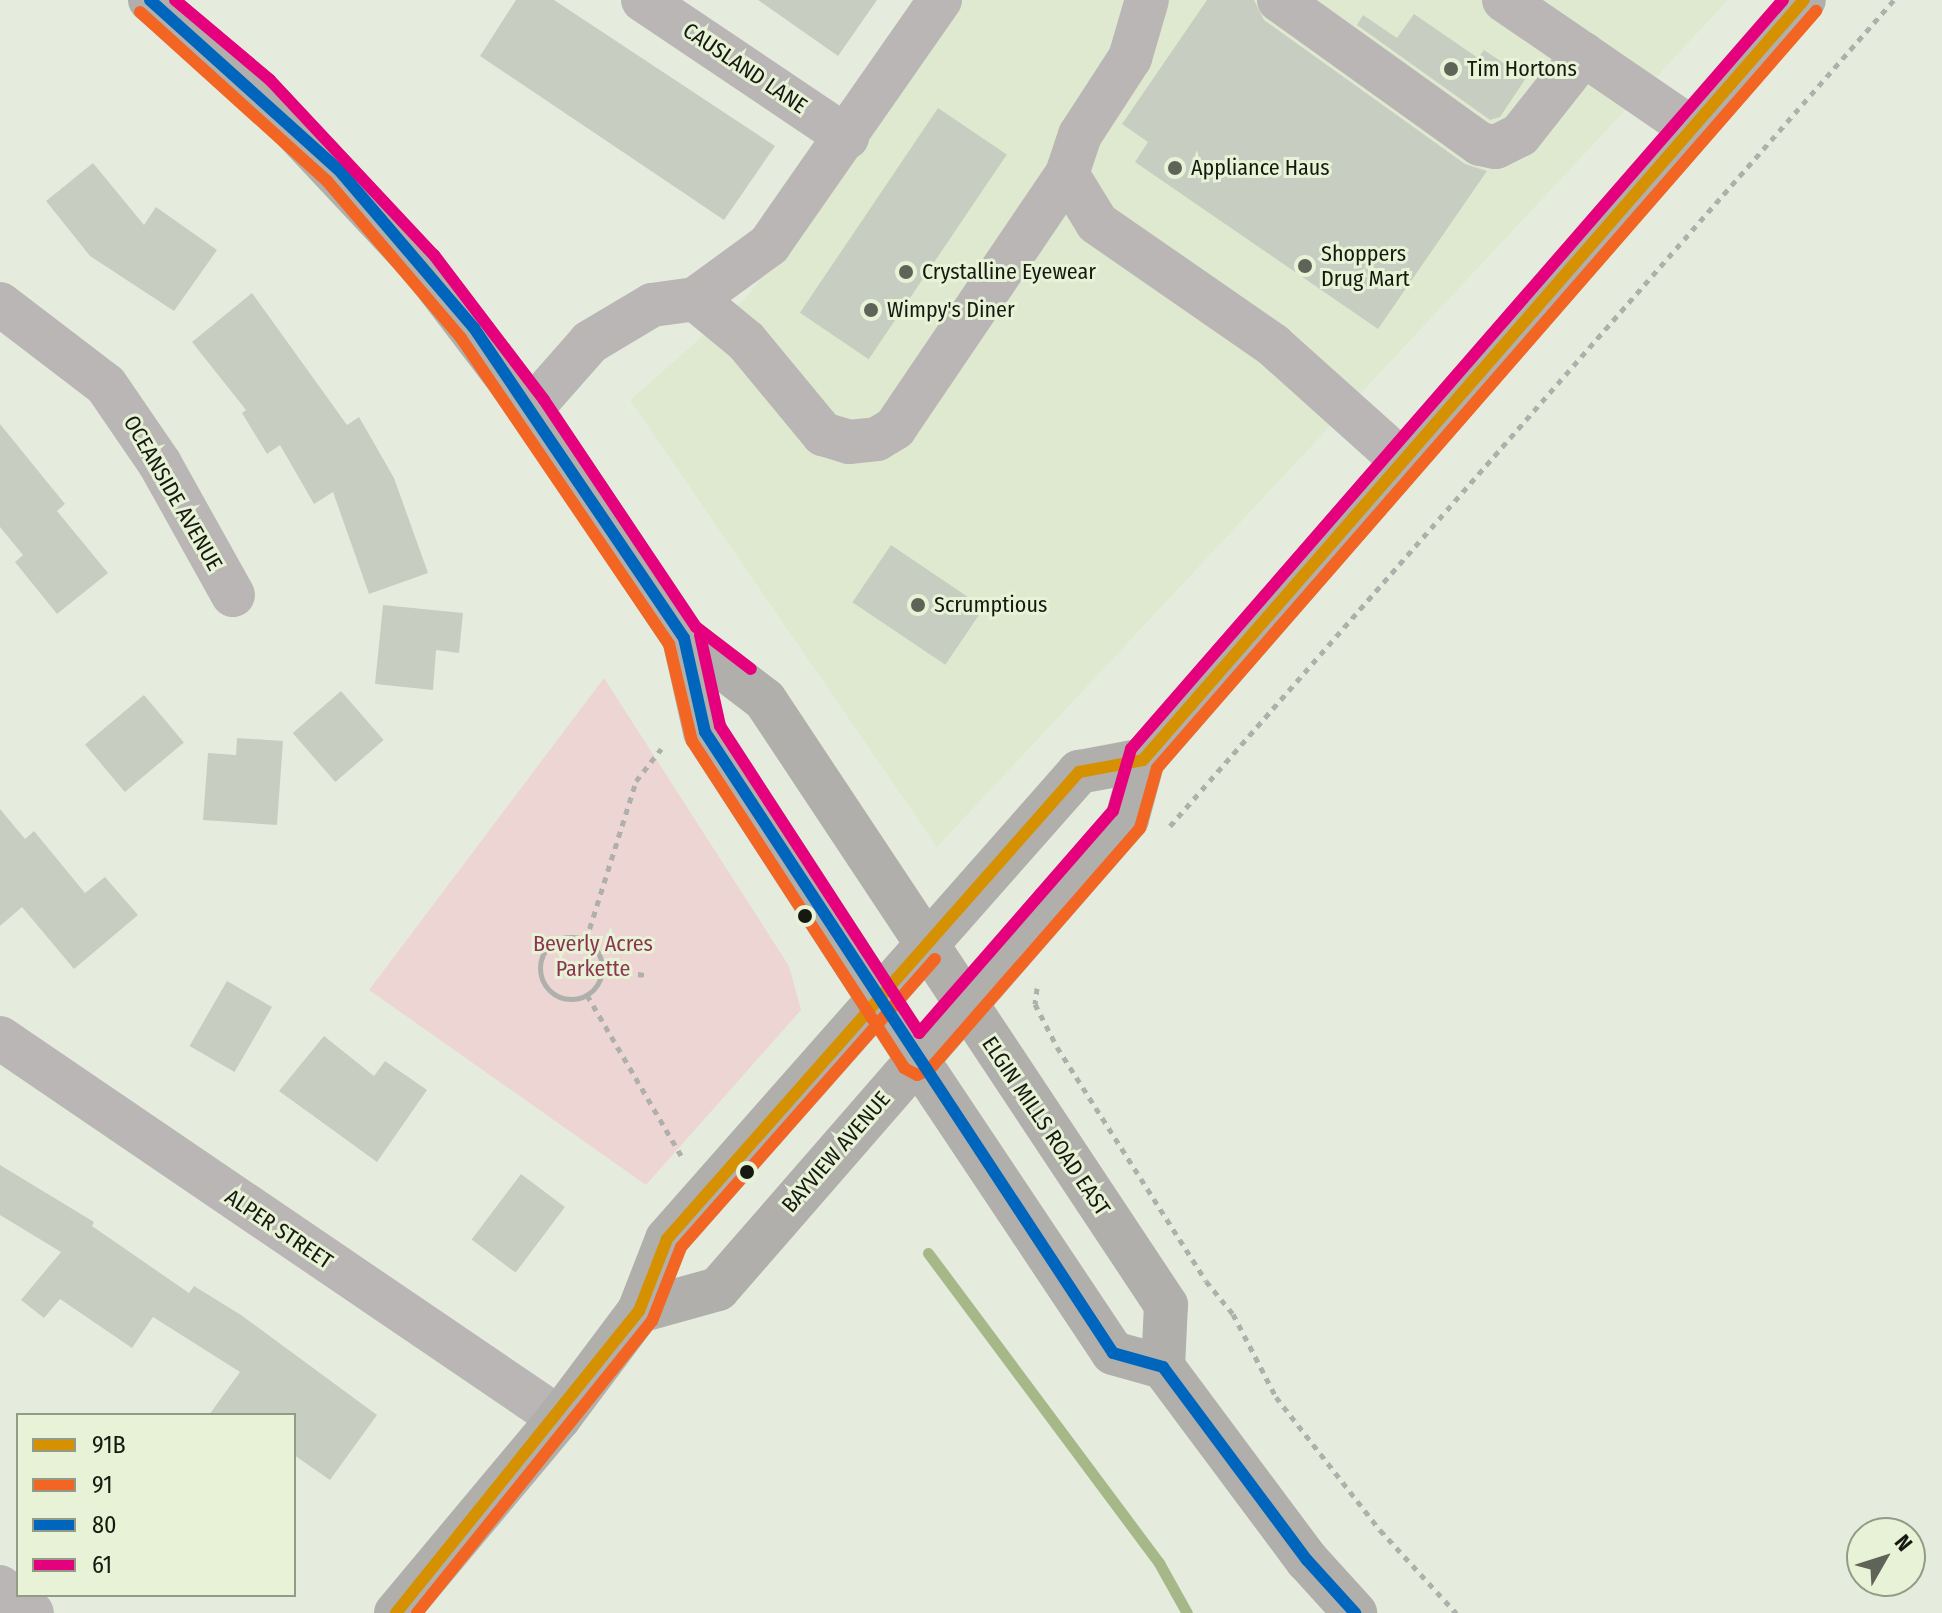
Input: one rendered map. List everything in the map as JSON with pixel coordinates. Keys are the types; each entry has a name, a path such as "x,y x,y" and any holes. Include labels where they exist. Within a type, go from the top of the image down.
{"main road":[{"name":"ELGIN MILLS ROAD EAST","path":"150,0 258,91 339,170 474,328 684,638 765,700 1166,1305 1163,1367 1113,1353 917,1059 705,732 684,638"},
{"name":"BAYVIEW AVENUE","path":"639,1311 718,1289 1127,819 1143,760 1804,0"},
{"path":"396,1613 559,1418 639,1311 667,1239 1079,772 1143,760"},
{"path":"1163,1367 1307,1560 1355,1613"}],"street":[{"name":"CAUSLAND LANE","path":"643,0 847,137"},
{"path":"531,409 590,342 652,305 695,299 769,245 940,0"},
{"path":"695,299 746,341 823,434 849,442 877,439 895,428 1067,174 1080,135 1130,58 1147,0"},
{"path":"1279,0 1488,145 1508,145 1520,135 1584,54"},
{"path":"1504,0 1691,128"},
{"path":"1067,174 1097,223 1273,345 1401,460"},
{"name":"OCEANSIDE AVENUE","path":"0,304 106,385 160,464 233,595"},
{"name":"ALPER STREET","path":"0,1038 559,1418"},
{"path":"0,1587 32,1613"}],"path":[{"path":"1164,832 1894,0"},
{"path":"586,940 636,781 661,749"},
{"path":"557,940 586,940 599,953 602,970 587,995 558,996 544,983 540,964 557,940"},
{"path":"602,970 646,975"},
{"path":"1043,977 1035,1004 1057,1047 1206,1281 1233,1314 1276,1397 1380,1530 1456,1613"},
{"path":"587,995 681,1155"}],"shaded area":[{"path":"964,0 1728,0 937,847 630,400 746,298"}],"green space":[{"name":"Beverly Acres Parkette","path":"604,678 789,966 801,1010 646,1185 369,990"}],"building":[{"path":"516,0 554,0 775,146 724,220 480,56"},
{"path":"758,0 877,0 838,56"},
{"path":"1207,0 1254,0 1264,20 1465,164 1487,171 1378,329 1135,162 1148,142 1122,124"},
{"name":"Tim Hortons","path":"1414,14 1478,58 1484,50 1526,78 1500,117 1490,120 1357,25 1363,15 1397,38"},
{"path":"938,108 1007,154 869,359 800,313"},
{"path":"93,163 144,225 156,207 217,250 174,311 90,256 46,201"},
{"path":"252,293 347,425 359,417 394,478 428,573 369,594 333,492 314,504 280,445 267,454 242,413 246,410 192,342"},
{"path":"0,424 65,504 57,511 108,573 57,614 15,562 23,555 0,527"},
{"name":"Scrumptious","path":"891,545 984,608 945,665 852,602"},
{"path":"383,605 463,613 459,653 436,650 433,690 375,684"},
{"path":"341,691 384,740 335,782 293,733"},
{"path":"144,695 184,742 125,792 85,744"},
{"path":"237,738 283,741 277,825 203,820 208,753 236,755"},
{"path":"0,809 25,839 34,831 85,893 105,877 138,915 74,969 22,907 0,926"},
{"path":"227,981 272,1007 235,1072 190,1046"},
{"path":"324,1036 374,1076 385,1061 427,1090 377,1162 279,1091"},
{"path":"0,1165 94,1222 92,1226 189,1293 194,1286 241,1315 377,1415 330,1480 296,1456 296,1413 210,1413 240,1372 153,1317 132,1348 60,1299 44,1318 21,1300 61,1252 0,1215"},
{"path":"521,1174 565,1207 516,1273 472,1239"}],"waterway":[{"path":"928,1253 1159,1563 1187,1613"}],"transit line":[{"name":"80","path":"150,0 339,170 474,328 684,638 705,732 1113,1353 1163,1367 1307,1560 1355,1613"},
{"name":"61","path":"175,0 270,80 434,255 544,400 696,627 751,669"},
{"name":"61","path":"700,635 720,726 919,1033 1113,811 1131,749 1783,0"},
{"name":"91B","path":"396,1613 639,1311 667,1239 1079,772 1143,760 1804,0"},
{"name":"91","path":"140,12 327,181 461,338 669,644 692,741 904,1068 917,1075 929,1070 1140,828 1157,768 1816,11"},
{"name":"91","path":"417,1613 652,1321 681,1247 935,959"}],"place":[{"name":"Tim Hortons","path":"1451,69"},
{"name":"Appliance Haus","path":"1175,168"},
{"name":"Shoppers Drug Mart","path":"1305,266"},
{"name":"Crystalline Eyewear","path":"906,272"},
{"name":"Wimpy's Diner","path":"871,310"},
{"name":"Scrumptious","path":"918,605"}]}
